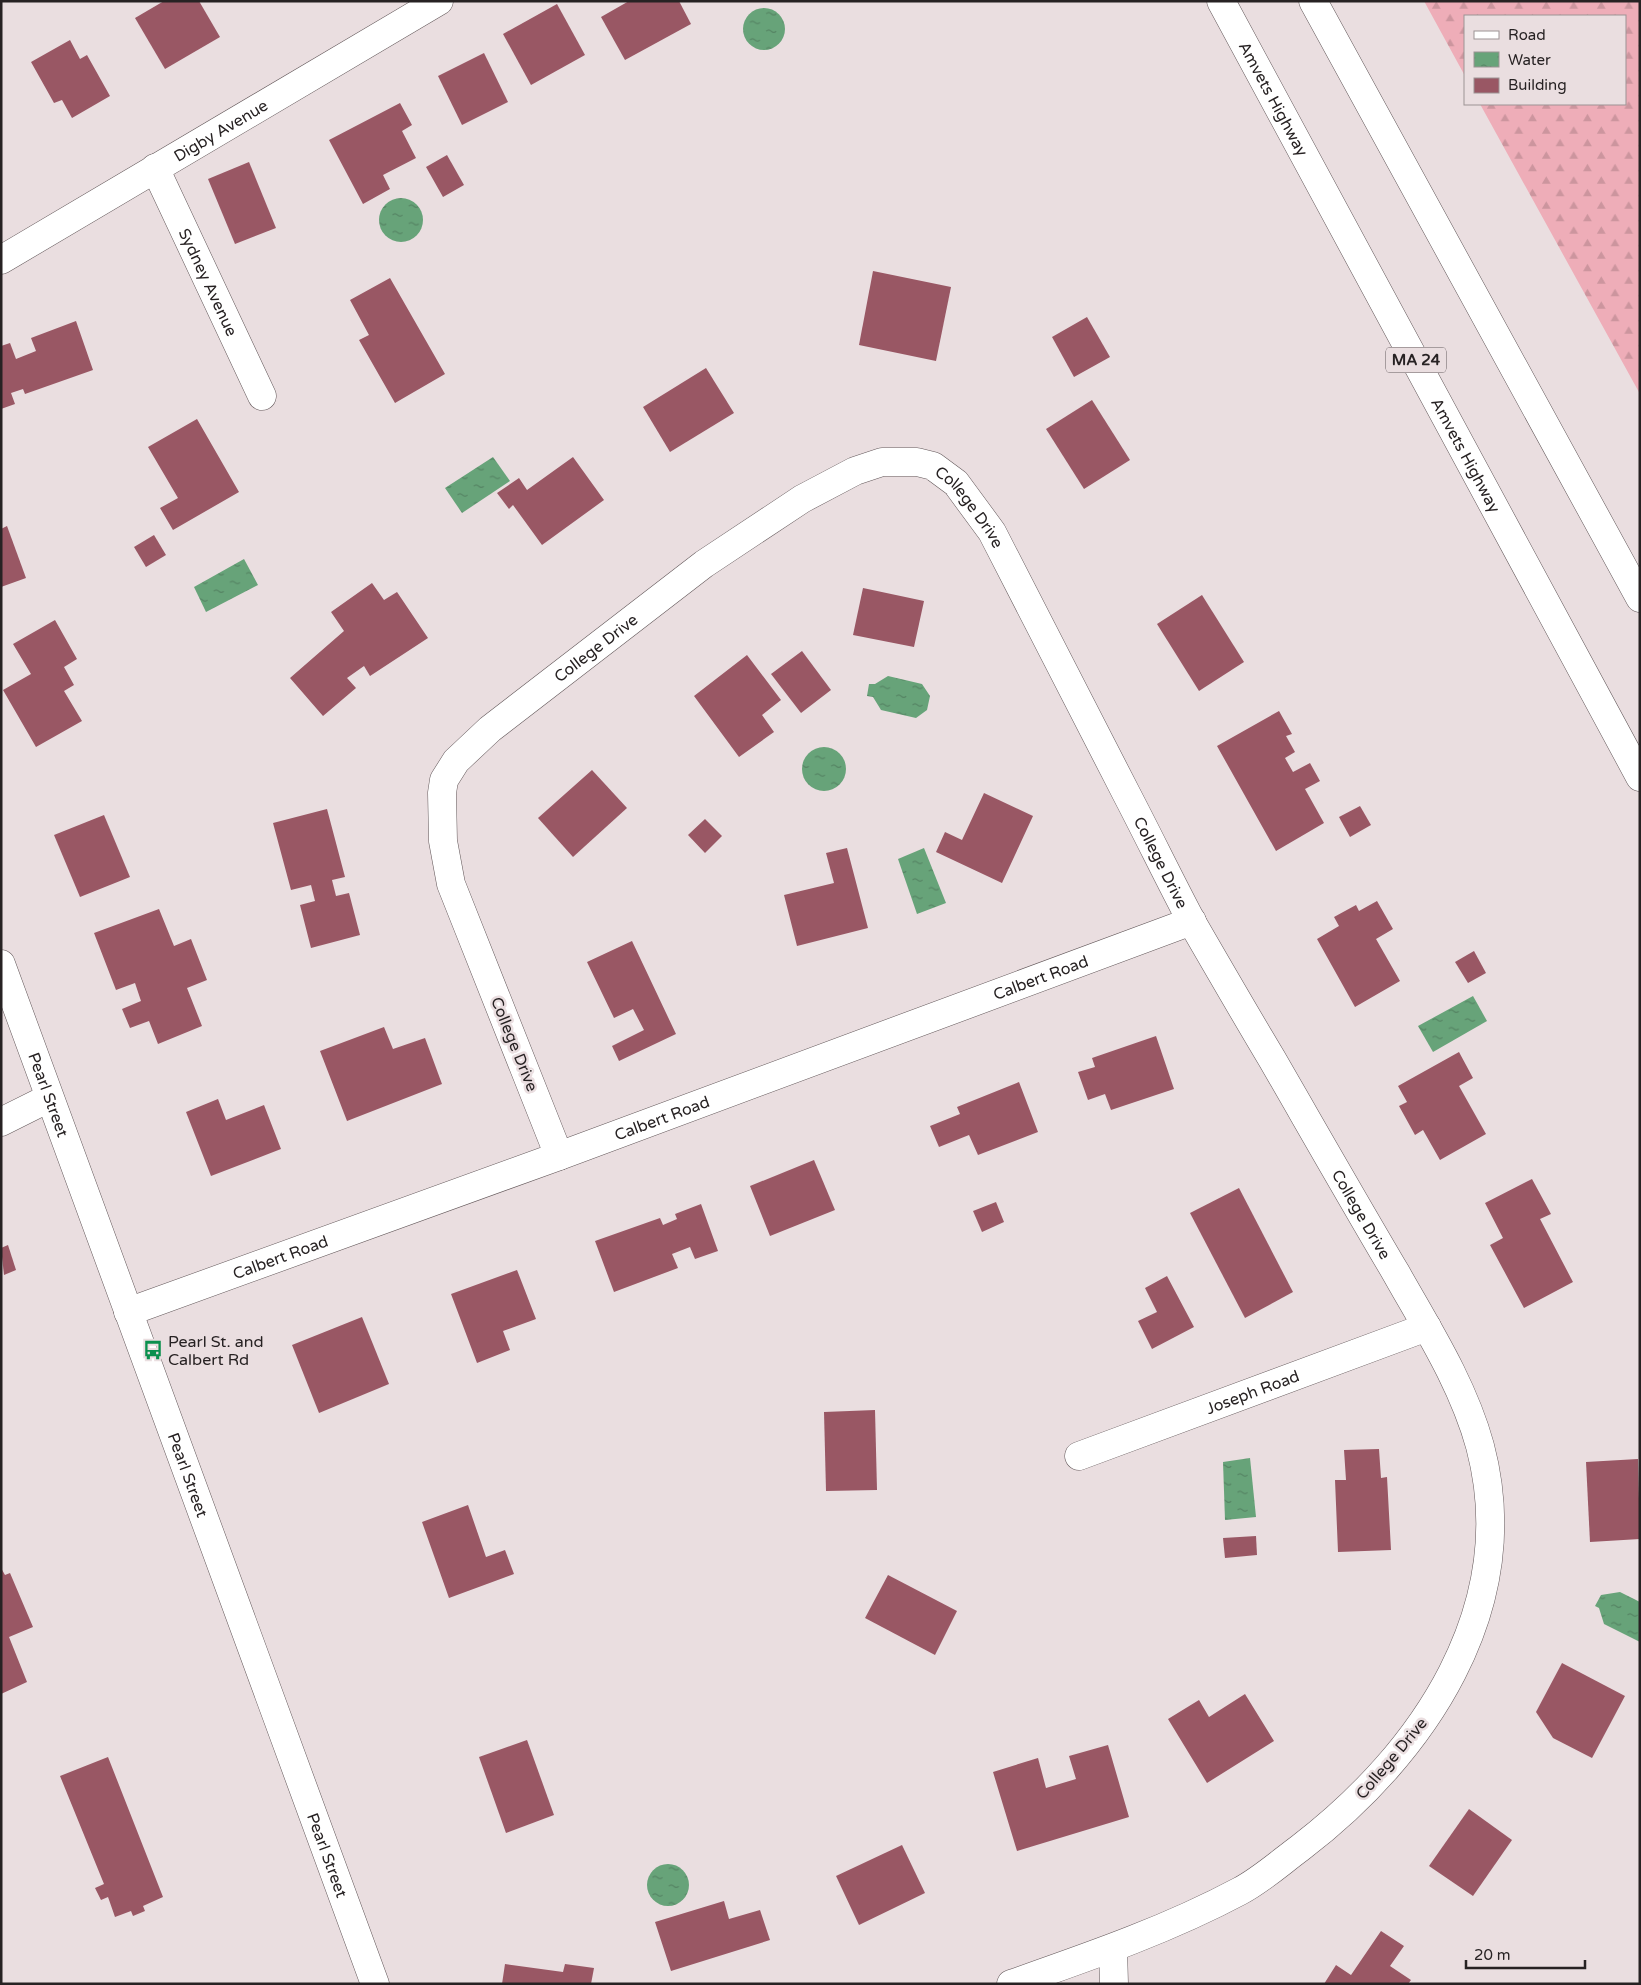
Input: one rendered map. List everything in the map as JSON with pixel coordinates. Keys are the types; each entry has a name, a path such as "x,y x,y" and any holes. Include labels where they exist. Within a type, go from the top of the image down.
{"main road":[{"name":"Digby Avenue","path":"1,260 440,1"},
{"name":"Amvets Highway","path":"1221,1 1640,777"},
{"path":"1313,1 1640,598"},
{"name":"Sydney Avenue","path":"155,168 262,396"},
{"name":"College Drive","path":"559,1156 451,884 441,820 444,780 456,761 490,729 704,564 802,499 854,471 882,462 933,466 956,482 992,532 1192,921 1445,1359 1478,1440 1489,1482 1490,1523 1487,1564 1479,1606 1454,1672 1410,1741 1380,1776 1346,1810 1314,1837 1244,1890 1113,1948 1010,1984"},
{"path":"1609,721 1640,794"},
{"name":"Calbert Road","path":"128,1312 559,1156 1192,921"},
{"name":"Pearl Street","path":"1,964 375,1984"},
{"path":"1,1122 49,1098"},
{"name":"Joseph Road","path":"1079,1456 1427,1327"},
{"path":"1113,1948 1114,1984"}],"green space":[{"path":"1424,1 1640,1 1640,394 1481,105 1626,105 1626,15 1464,15 1464,74"}],"water":[{"path":"768,8 776,11 782,17 785,29 782,41 776,47 760,50 752,47 746,41 743,25 746,17 752,11"},
{"path":"401,198 413,202 419,208 423,220 419,232 413,238 401,242 389,238 383,232 379,220 383,208 389,202"},
{"path":"493,457 510,481 462,513 445,488"},
{"path":"244,559 258,585 206,612 194,587"},
{"path":"888,676 922,684 930,696 927,710 916,718 881,710 873,697 867,696 869,684 875,684"},
{"path":"824,747 836,751 842,757 846,769 842,781 836,787 824,791 812,787 806,781 802,769 806,757 812,751"},
{"path":"924,848 946,903 917,914 898,859"},
{"path":"1473,996 1487,1021 1433,1052 1418,1026"},
{"path":"1250,1458 1256,1517 1225,1520 1223,1462"},
{"path":"1620,1592 1640,1602 1640,1642 1604,1624 1599,1608 1595,1606 1601,1595"},
{"path":"672,1864 680,1867 686,1873 689,1885 686,1897 680,1903 664,1906 656,1903 650,1897 647,1881 650,1873 656,1867"}],"building":[{"path":"164,1 199,1 220,37 165,69 135,18"},
{"path":"629,1 679,1 691,24 625,60 601,17"},
{"path":"557,4 585,55 531,85 503,34"},
{"path":"70,40 80,59 87,55 110,96 72,118 62,100 54,103 31,62"},
{"path":"484,53 508,102 462,125 438,76"},
{"path":"400,103 412,125 402,131 416,158 383,175 390,189 363,204 329,140"},
{"path":"447,155 464,185 443,197 426,167"},
{"path":"249,162 276,228 235,244 208,179"},
{"path":"873,271 951,287 936,361 859,345"},
{"path":"390,278 445,374 395,403 359,340 369,335 350,300"},
{"path":"1087,317 1110,357 1074,377 1052,337"},
{"path":"76,321 93,370 25,394 23,389 11,393 15,404 1,409 1,346 10,343 16,359 36,351 31,338"},
{"path":"706,368 734,413 670,452 643,407"},
{"path":"1092,400 1130,460 1084,489 1046,429"},
{"path":"197,419 239,492 173,530 160,508 178,498 148,447"},
{"path":"573,457 604,500 542,545 513,505 509,509 497,493 519,478 527,490"},
{"path":"7,526 26,578 1,587 1,529"},
{"path":"154,535 166,555 146,567 134,547"},
{"path":"372,583 384,600 397,592 428,638 370,676 364,666 347,678 356,688 323,716 290,678 344,631 331,612"},
{"path":"863,588 924,601 914,647 853,635"},
{"path":"1202,595 1244,662 1199,691 1157,624"},
{"path":"55,620 77,659 64,667 74,685 64,691 82,721 36,747 3,690 31,674 13,644"},
{"path":"802,651 831,690 801,713 771,674"},
{"path":"747,655 781,700 762,715 774,732 739,757 694,696"},
{"path":"1279,711 1292,734 1286,736 1295,752 1285,758 1293,772 1310,763 1320,781 1305,789 1324,823 1276,851 1217,746"},
{"path":"592,770 627,808 573,857 538,818"},
{"path":"984,793 1033,816 1002,883 936,852 945,832 962,840"},
{"path":"1360,806 1371,825 1350,837 1339,817"},
{"path":"327,809 345,877 332,880 336,896 349,893 360,935 311,948 300,905 315,901 311,885 291,890 273,823"},
{"path":"104,815 130,877 80,897 54,835"},
{"path":"705,819 722,836 705,853 688,835"},
{"path":"847,848 868,928 797,946 784,895 834,883 826,853"},
{"path":"1377,901 1393,929 1376,939 1400,981 1355,1007 1317,939 1339,926 1334,917 1356,905 1359,911"},
{"path":"159,909 174,946 191,939 207,980 187,988 202,1026 158,1044 149,1021 130,1028 122,1009 141,1001 135,983 116,990 94,933"},
{"path":"632,941 676,1034 619,1061 612,1046 644,1030 633,1009 614,1018 587,962"},
{"path":"1474,951 1486,973 1468,983 1455,962"},
{"path":"384,1027 393,1049 425,1038 442,1084 347,1121 320,1051"},
{"path":"1156,1036 1174,1089 1111,1110 1105,1094 1088,1100 1078,1072 1095,1067 1092,1058"},
{"path":"1459,1052 1473,1078 1459,1086 1486,1134 1440,1160 1423,1130 1415,1135 1399,1106 1407,1102 1398,1086"},
{"path":"1019,1082 1038,1132 978,1155 969,1135 939,1147 930,1126 960,1114 957,1107"},
{"path":"218,1099 226,1120 264,1105 281,1149 211,1176 186,1112"},
{"path":"814,1160 835,1210 770,1236 750,1186"},
{"path":"1532,1179 1551,1214 1540,1219 1573,1282 1524,1308 1490,1245 1503,1238 1485,1203"},
{"path":"1239,1188 1293,1292 1245,1318 1190,1213"},
{"path":"996,1202 1004,1222 982,1232 973,1211"},
{"path":"701,1204 718,1251 695,1259 690,1247 672,1254 678,1268 614,1292 595,1241 660,1218 663,1225 677,1219 675,1214"},
{"path":"8,1245 16,1270 4,1275 1,1248"},
{"path":"517,1270 536,1319 503,1331 510,1350 477,1363 451,1294"},
{"path":"1167,1276 1194,1327 1152,1349 1138,1321 1157,1312 1145,1288"},
{"path":"362,1317 389,1384 319,1413 292,1345"},
{"path":"875,1410 877,1490 826,1491 824,1412"},
{"path":"1379,1449 1381,1478 1387,1477 1391,1550 1338,1552 1335,1480 1346,1480 1344,1450"},
{"path":"1638,1459 1640,1539 1590,1542 1586,1462"},
{"path":"468,1505 486,1557 505,1550 514,1574 449,1598 422,1522"},
{"path":"1256,1536 1257,1555 1225,1558 1223,1538"},
{"path":"1,1568 5,1575 10,1573 33,1627 9,1637 27,1682 1,1694"},
{"path":"888,1575 957,1611 935,1655 865,1618"},
{"path":"1562,1663 1625,1696 1592,1758 1553,1738 1536,1712"},
{"path":"1245,1694 1274,1741 1207,1783 1168,1719 1199,1700 1209,1717"},
{"path":"527,1740 554,1815 506,1833 479,1757"},
{"path":"1108,1745 1129,1817 1017,1851 993,1772 1038,1758 1046,1788 1076,1779 1069,1756"},
{"path":"108,1757 163,1897 143,1906 145,1911 133,1916 131,1911 115,1917 108,1897 101,1900 95,1888 104,1884 60,1776"},
{"path":"1469,1809 1512,1840 1473,1896 1429,1866"},
{"path":"902,1845 925,1893 859,1925 836,1876"},
{"path":"724,1901 729,1919 760,1910 770,1940 671,1971 655,1922"},
{"path":"1381,1931 1404,1946 1390,1966 1411,1980 1408,1984 1324,1984 1336,1965 1351,1975"},
{"path":"505,1964 563,1972 565,1964 594,1968 591,1984 502,1984"}],"place":[{"name":"Pearl St. and Calbert Rd","path":"153,1350"}]}
